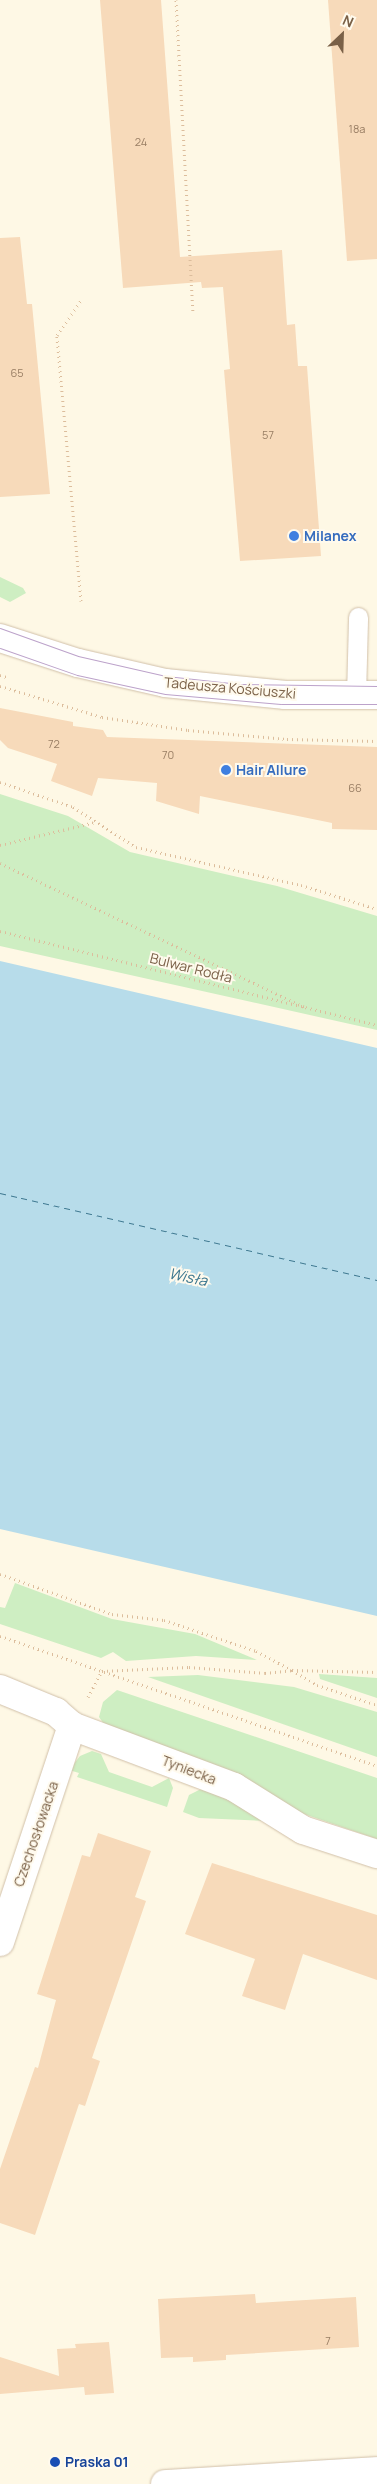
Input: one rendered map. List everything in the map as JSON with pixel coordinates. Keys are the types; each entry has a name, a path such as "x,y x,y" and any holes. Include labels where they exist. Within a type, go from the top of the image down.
{"street":[{"name":"Tadeusza Kościuszki","path":"0,638 78,664 165,683 285,695 367,695"},
{"name":"Tyniecka","path":"0,1689 56,1712 72,1726 234,1787 303,1830 377,1854"},
{"name":"Czechosłowacka","path":"0,1942 72,1726"},
{"path":"166,2484 377,2471"}],"lane":[{"path":"358,617 367,695"}],"path":[{"path":"176,0 193,313"},
{"path":"81,601 57,335 82,299"},
{"path":"0,686 102,717 188,730 287,739 377,741"},
{"path":"0,782 73,807 136,847 300,884 377,909"},
{"path":"0,845 95,821"},
{"path":"0,863 311,1010"},
{"name":"Bulwar Rodła","path":"0,931 377,1025"},
{"path":"0,1574 112,1614 164,1620 256,1651 317,1685 377,1706"},
{"path":"0,1636 377,1766"},
{"path":"102,1671 189,1667 265,1673 292,1670 377,1672"}],"green space":[{"path":"0,577 23,588 26,593 10,602 0,597"},
{"path":"0,794 68,816 130,852 277,886 377,916 377,1030 0,946"},
{"path":"15,1583 112,1619 195,1634 257,1660 196,1656 126,1661 113,1652 101,1658 0,1624 0,1607 5,1608"},
{"path":"319,1674 377,1678 377,1698 320,1679"},
{"path":"198,1675 294,1687 377,1712 377,1757 148,1677"},
{"path":"117,1690 377,1778 377,1839 298,1812 229,1771 106,1727 99,1717 103,1702"},
{"path":"92,1751 101,1754 109,1772 152,1787 169,1778 173,1788 167,1807 77,1777 79,1773 69,1770 80,1756"},
{"path":"201,1789 233,1802 266,1821 199,1818 183,1812 189,1795"}],"water":[{"name":"Wisła","path":"0,961 377,1048 377,1616 0,1529"}],"building":[{"path":"100,0 161,0 180,257 282,250 287,325 295,324 298,366 307,366 321,556 240,561 224,370 230,369 223,287 202,288 201,282 123,288"},
{"path":"328,0 377,0 377,259 347,261"},
{"path":"20,237 27,304 32,304 50,494 0,497 0,238"},
{"path":"0,708 73,722 73,726 103,730 107,737 377,747 377,830 332,829 332,823 200,796 199,814 156,801 157,783 98,778 92,796 51,781 57,764 8,748 0,740"},
{"path":"98,1833 151,1851 135,1897 146,1901 92,2058 100,2061 85,2106 79,2104 35,2235 0,2223 0,2169 35,2067 38,2068 56,2000 37,1994 82,1855 90,1857"},
{"path":"212,1863 377,1915 377,1980 303,1954 285,2010 242,1996 255,1959 185,1934"},
{"path":"255,2294 256,2303 356,2297 359,2347 226,2355 226,2360 193,2362 193,2357 161,2358 158,2299"},
{"path":"109,2342 114,2393 85,2395 84,2387 0,2394 0,2357 59,2376 57,2349 76,2348 75,2344"}],"ferry route":[{"path":"0,1193 377,1280"}],"tram line":[{"path":"0,628 78,656 166,676 240,684 377,686"},
{"path":"0,648 77,675 165,694 281,704 377,704"}],"place":[{"name":"Milanex","path":"294,536"},
{"name":"Hair Allure","path":"226,770"},
{"name":"Praska 01","path":"55,2462"}]}
